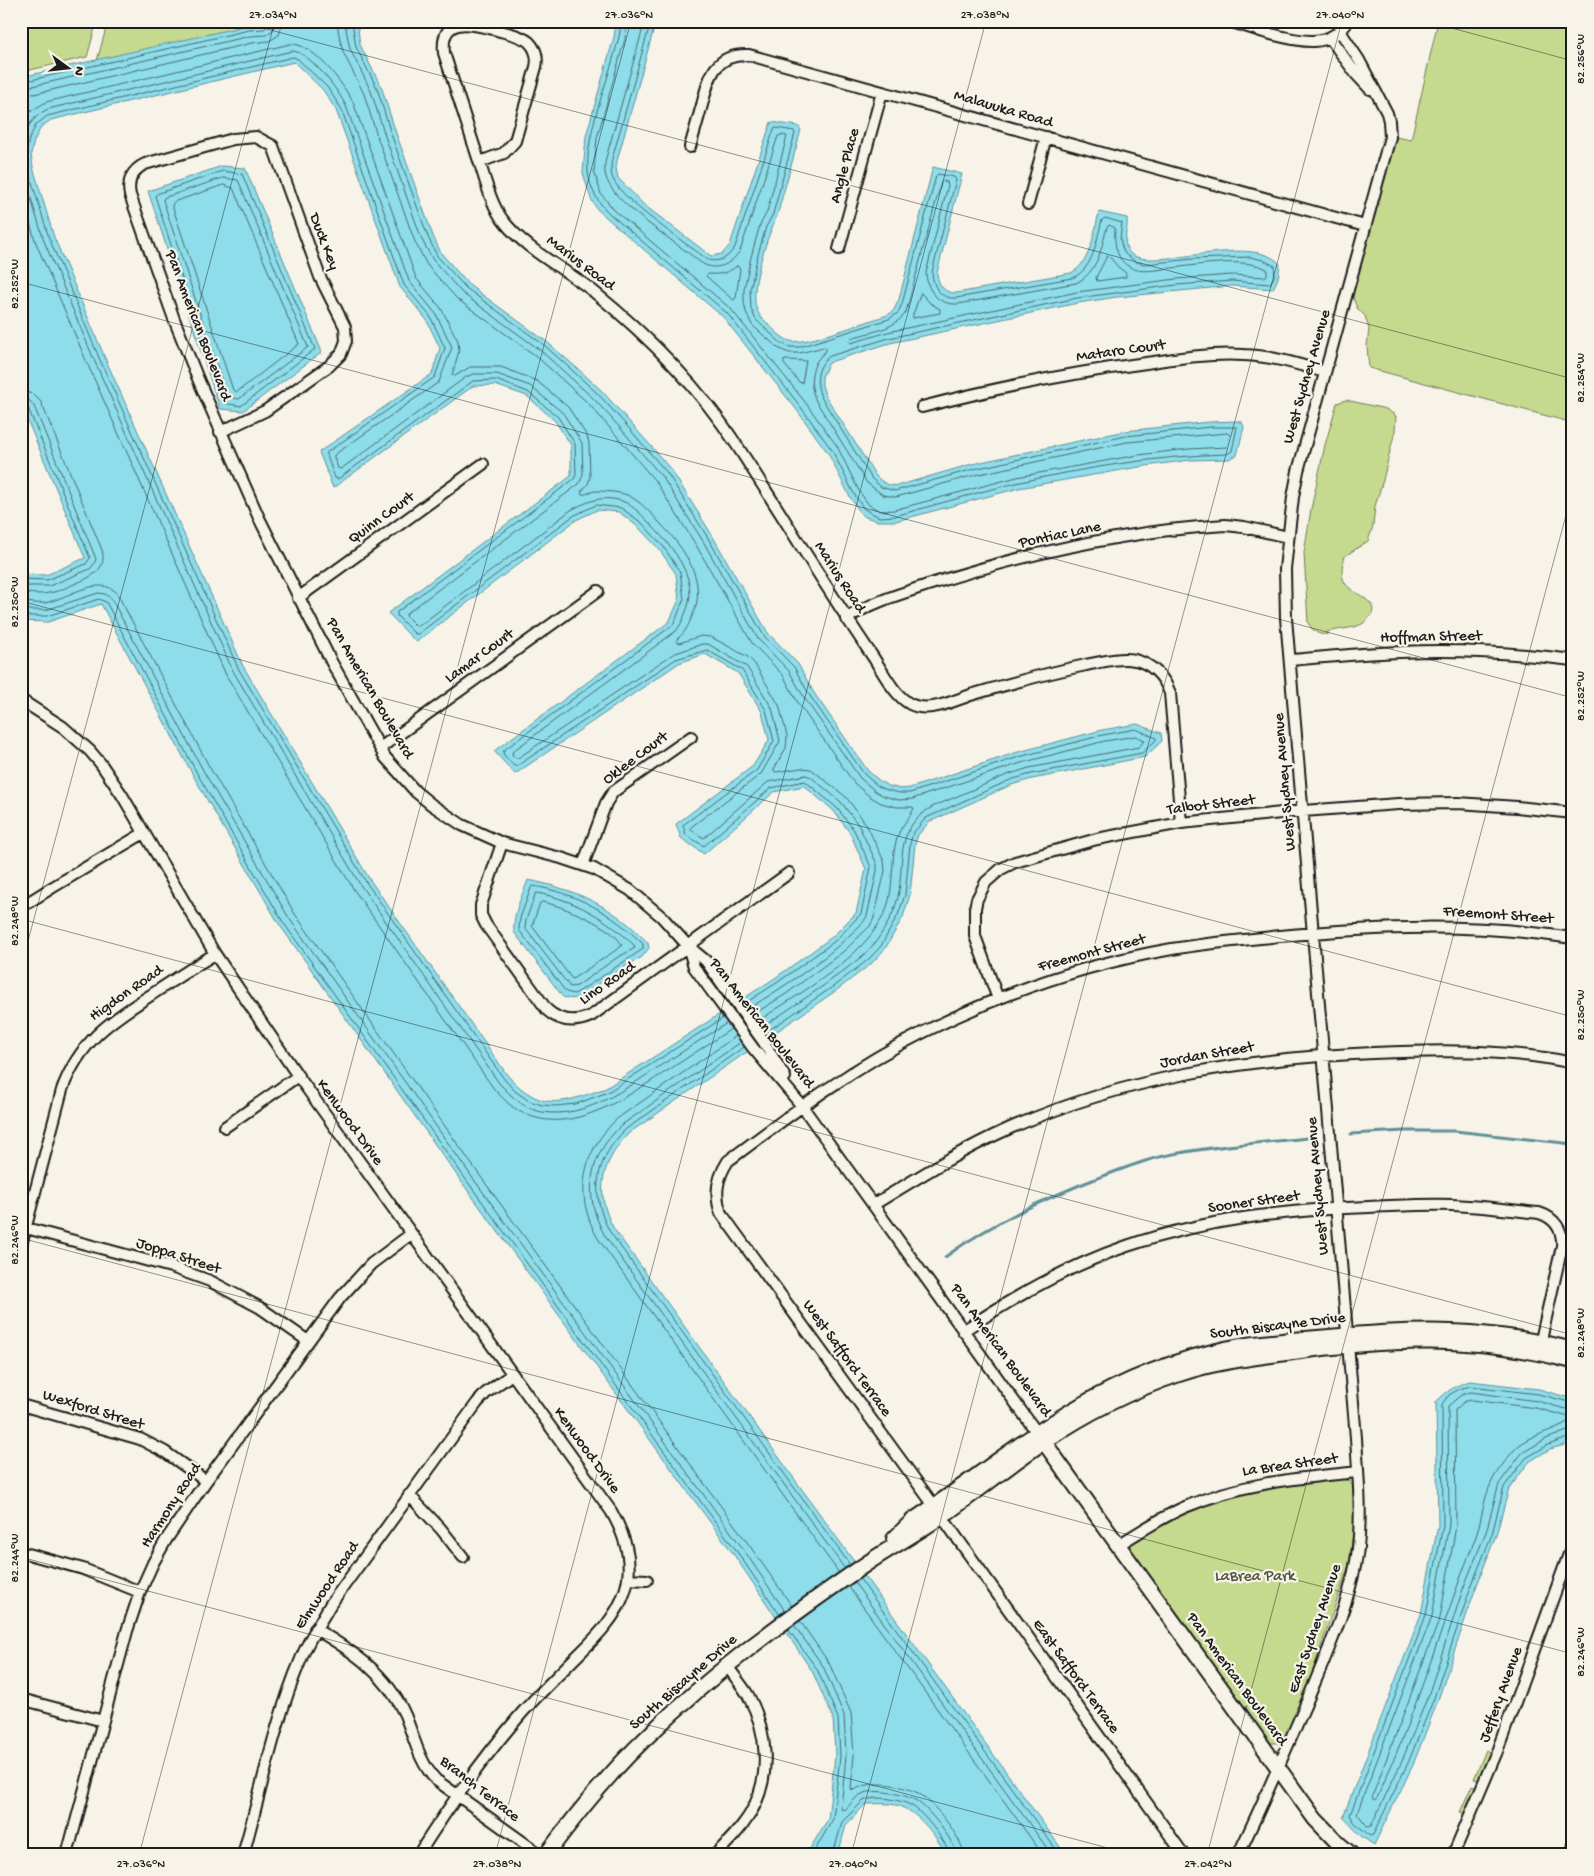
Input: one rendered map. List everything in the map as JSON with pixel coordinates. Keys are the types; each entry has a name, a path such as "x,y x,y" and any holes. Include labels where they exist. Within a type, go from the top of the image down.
{"street":[{"path":"1227,21 1298,41 1313,42 1330,38 1340,31 1348,21"},
{"name":"Marius Road","path":"480,162 504,153 515,141 537,58 533,47 523,38 476,24 465,23 456,26 448,33 443,46 444,53 480,162 495,206 501,217 514,232 589,288 618,313 668,361 705,403 735,442 846,618 899,694 911,704 924,708 937,706 1026,679 1099,662 1136,660 1160,674 1170,693 1181,823"},
{"name":"West Sydney Avenue","path":"1340,31 1359,60 1389,121 1390,137 1298,471 1288,537 1284,587 1347,1340"},
{"path":"1330,38 1356,74 1377,97"},
{"name":"Malauuka Road","path":"690,147 711,74 722,61 732,56 749,55 1365,226"},
{"name":"Angle Place","path":"839,249 882,92"},
{"name":"Duck Key","path":"131,176 145,164 233,140 256,137 273,146 320,277 345,327 346,341 341,354 336,360 271,407 220,432"},
{"path":"1028,204 1046,137"},
{"name":"Pan American Boulevard","path":"131,176 130,195 174,319 220,432 258,518 298,598 380,748 404,780 432,805 462,825 502,843 583,865 620,883 641,898 662,917 688,946 694,967 714,995 753,1048 802,1106 1278,1768 1324,1829 1352,1855"},
{"name":"Mataro Court","path":"922,407 1057,376 1117,366 1201,356 1231,354 1260,356 1325,372"},
{"name":"Quinn Court","path":"298,598 483,464"},
{"name":"Pontiac Lane","path":"846,618 875,603 947,579 1042,554 1099,542 1225,525 1244,527 1288,537"},
{"name":"Lamar Court","path":"380,748 598,591"},
{"name":"Hoffman Street","path":"1290,660 1375,653 1446,651 1489,652 1573,660"},
{"name":"Kenwood Drive","path":"21,700 63,727 90,751 112,778 215,954 298,1076 617,1521 625,1543 629,1563 628,1579 621,1602 609,1622 521,1715 490,1752 418,1855"},
{"name":"Oklee Court","path":"583,865 606,803 612,792 691,737"},
{"name":"Talbot Street","path":"998,999 975,936 975,908 977,898 986,882 1001,869 1015,862 1097,839 1181,823 1303,811 1398,804 1458,804 1517,806 1573,813"},
{"path":"21,907 52,886 144,833"},
{"name":"Lino Road","path":"502,843 482,905 481,915 486,925 547,1010 556,1017 575,1020 591,1016 789,874"},
{"name":"Freemont Street","path":"725,1219 721,1214 717,1198 718,1181 728,1161 802,1106 838,1081 898,1046 948,1020 998,999 1066,975 1148,954 1222,942 1313,933 1407,927 1463,927 1573,938"},
{"path":"688,946 706,961 724,986 762,1041 802,1106"},
{"name":"Higdon Road","path":"21,1245 62,1090 71,1068 82,1049 115,1018 215,954"},
{"name":"Jordan Street","path":"873,1205 938,1165 1015,1126 1071,1104 1134,1084 1199,1070 1323,1055 1442,1050 1486,1051 1573,1063"},
{"path":"225,1127 298,1076"},
{"name":"Sooner Street","path":"963,1331 1003,1304 1077,1266 1126,1246 1178,1231 1225,1221 1336,1208 1453,1205 1539,1212 1551,1218 1560,1231 1562,1246 1540,1347"},
{"name":"West Safford Terrace","path":"725,1219 938,1511"},
{"name":"Joppa Street","path":"26,1228 171,1267 210,1281 259,1307 308,1341"},
{"name":"Harmony Road","path":"67,1855 127,1631 140,1592 166,1540 206,1480 340,1298 358,1276 371,1264 411,1234"},
{"name":"South Biscayne Drive","path":"546,1855 572,1821 628,1756 679,1707 777,1627 1041,1438 1113,1402 1181,1373 1252,1357 1347,1340 1443,1341 1573,1350"},
{"name":"East Sydney Avenue","path":"1278,1768 1323,1664 1349,1587 1358,1548 1358,1472 1347,1340"},
{"name":"South Biscayne Drive","path":"1540,1347 1573,1361"},
{"name":"Elmwood Road","path":"243,1855 287,1693 301,1657 315,1629 409,1495 481,1397 512,1374"},
{"name":"Wexford Street","path":"21,1405 140,1439 165,1452 206,1480"},
{"name":"La Brea Street","path":"1118,1545 1172,1513 1231,1490 1277,1480 1358,1472"},
{"path":"409,1495 441,1529 463,1557"},
{"name":"East Safford Terrace","path":"938,1511 1184,1855"},
{"name":"Jeffery Avenue","path":"1453,1855 1507,1725 1573,1543"},
{"path":"21,1552 83,1569 140,1592"},
{"path":"628,1579 647,1580"},
{"name":"Branch Terrace","path":"315,1629 354,1653 381,1678 400,1704 427,1769 436,1780 541,1855"},
{"path":"715,1855 738,1831 751,1813 758,1798 765,1766 765,1751 759,1722 748,1695 728,1667"},
{"path":"21,1699 103,1721"},
{"path":"1238,1855 1278,1768"}],"green space":[{"path":"21,21 97,21 87,57 30,70 21,67"},
{"path":"108,21 308,21 287,28 239,24 226,34 209,34 195,45 94,72"},
{"path":"1438,21 1567,21 1573,29 1573,423 1369,368 1367,346 1369,329 1365,316 1357,308 1352,295 1396,137 1411,140"},
{"path":"1346,400 1386,409 1396,416 1395,431 1375,506 1373,526 1368,541 1345,556 1342,573 1345,583 1373,607 1372,613 1362,624 1327,632 1328,634 1319,634 1308,623 1304,553 1311,509 1325,445 1337,403"},
{"name":"LaBrea Park","path":"1342,1479 1349,1481 1354,1487 1354,1524 1349,1565 1311,1676 1287,1736 1280,1743 1269,1743 1129,1550 1129,1546 1133,1541 1165,1524 1230,1496 1274,1485"},
{"path":"1486,1750 1491,1753 1491,1756 1481,1779 1474,1779"},
{"path":"1472,1785 1477,1787 1467,1814 1460,1812"}],"water":[{"path":"294,21 357,21 360,45 381,86 433,236 441,253 469,285 547,342 602,391 672,471 712,535 768,633 798,664 814,693 868,771 881,782 900,789 910,788 1018,752 1102,730 1137,724 1161,733 1162,741 1145,757 1032,779 1011,785 929,822 918,835 915,844 910,895 903,917 885,949 872,963 837,990 629,1133 612,1155 604,1178 604,1203 614,1229 1066,1855 947,1855 930,1830 908,1810 890,1804 866,1804 846,1825 838,1855 806,1855 828,1819 835,1755 833,1718 812,1671 732,1552 463,1184 279,924 194,777 101,604 48,622 21,621 21,574 46,575 85,558 21,405 21,72 30,75 249,25","holes":["294,62 323,90 336,110 400,287 426,319 440,348 432,374 319,452 333,488 473,386 495,385 527,396 555,421 571,445 571,476 388,613 416,642 576,520 597,510 619,512 638,527 659,549 676,574 679,600 669,622 494,751 515,774 679,663 705,654 738,673 762,712 769,740 753,766 676,824 681,838 704,854 774,792 804,786 833,810 850,833 866,869 856,913 832,937 775,978 606,1088 565,1101 554,1102 532,1096 520,1088 508,1076 370,880 243,666 105,358 54,237 33,167 31,154 34,141 41,127 51,120"]},
{"path":"616,21 656,21 617,161 618,178 644,205 711,256 722,254 730,245 771,122 798,126 801,130 777,216 762,257 755,291 756,305 761,318 779,335 790,341 798,342 823,336 888,315 894,310 899,299 933,167 962,174 937,273 942,287 951,293 1071,273 1078,268 1087,255 1099,212 1127,218 1125,239 1127,248 1129,252 1139,258 1156,259 1247,251 1266,255 1280,264 1278,278 1273,289 1232,286 1117,297 1078,303 890,343 833,361 828,364 822,377 825,395 881,481 889,485 900,485 972,464 1125,431 1209,422 1242,422 1244,427 1237,455 1229,459 1190,460 1139,467 1019,488 896,521 878,521 865,517 850,497 828,453 796,409 723,317 608,219 597,209 591,199 583,173 586,136 614,37"},
{"path":"222,166 245,168 322,352 243,411 220,409 148,191"},
{"path":"528,880 578,894 593,901 622,919 648,943 649,948 642,957 583,995 573,999 563,997 514,932 516,912"},
{"path":"1470,1381 1539,1389 1573,1399 1573,1439 1565,1445 1550,1449 1529,1462 1509,1489 1496,1535 1474,1593 1438,1700 1413,1765 1374,1845 1362,1837 1343,1817 1421,1614 1438,1525 1436,1402 1451,1389"}],"waterway":[{"path":"1351,1134 1455,1131 1573,1144"},
{"path":"945,1257 963,1244 1021,1211 1082,1184 1141,1162 1200,1150 1307,1138"}]}
